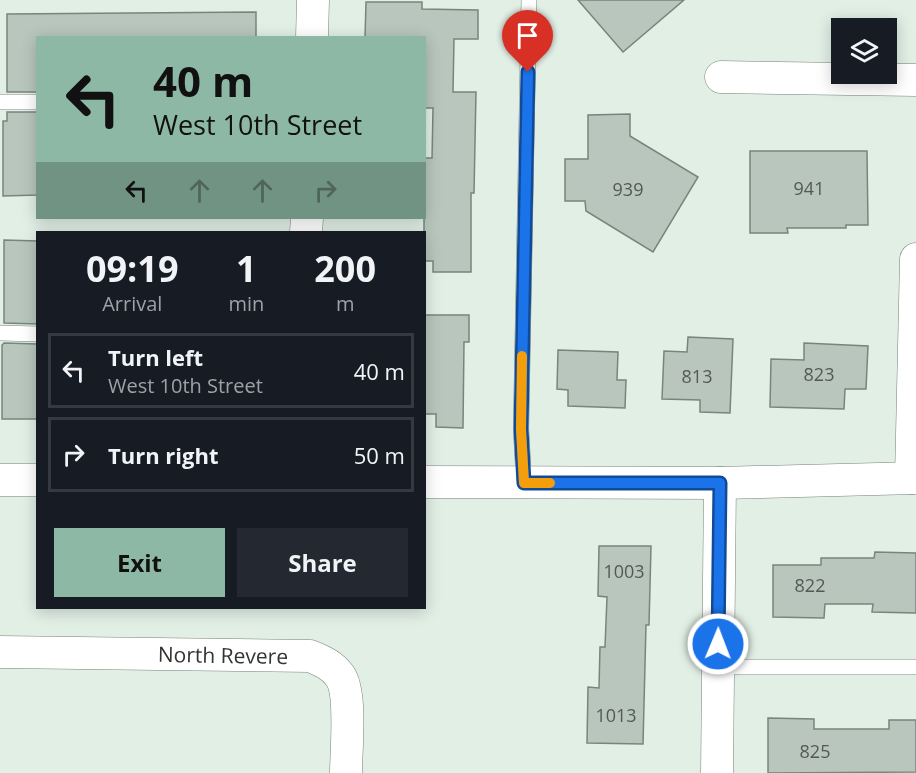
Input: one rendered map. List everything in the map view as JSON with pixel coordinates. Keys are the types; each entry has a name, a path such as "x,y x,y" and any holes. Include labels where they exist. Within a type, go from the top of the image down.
{"street":[{"path":"312,36 313,0"},
{"path":"721,76 916,80"},
{"path":"426,482 720,483 913,478 916,259"},
{"path":"0,480 36,480"},
{"path":"717,773 720,483"},
{"name":"North Revere","path":"0,652 310,656 328,663 342,678 347,699 346,773"}],"lane":[{"path":"524,483 521,429 529,0"},
{"path":"0,102 36,102"},
{"path":"0,333 36,334"},
{"path":"718,667 916,667"}],"building":[{"path":"578,0 684,0 623,52"},
{"path":"366,2 422,2 422,9 478,10 478,39 454,39 453,92 476,92 474,193 471,193 471,272 433,272 433,261 426,261 424,219 426,219 426,158 432,158 433,108 426,108 426,36 365,36"},
{"path":"256,12 256,36 36,36 36,92 7,92 7,14"},
{"path":"7,112 36,112 36,195 3,196 3,121 7,121"},
{"path":"630,114 630,136 698,177 653,252 586,211 585,201 565,201 565,159 588,159 588,115"},
{"path":"750,151 867,151 868,225 846,225 846,228 787,228 788,233 750,233"},
{"path":"4,240 36,241 36,324 4,323"},
{"path":"426,315 469,315 469,342 464,342 463,428 436,427 436,414 426,414"},
{"path":"688,337 733,339 730,413 700,412 700,400 662,399 664,351 687,352"},
{"path":"4,343 36,344 36,419 2,419 2,345"},
{"path":"804,343 868,346 866,389 845,389 844,409 770,407 771,359 804,360"},
{"path":"558,350 618,352 617,380 626,380 625,408 568,406 568,390 557,389"},
{"path":"599,546 651,546 649,625 646,625 643,744 587,743 588,687 599,688 600,647 605,647 607,597 598,596"},
{"path":"875,552 916,553 916,613 872,612 873,604 825,604 824,618 773,617 773,565 821,565 821,558 874,558"},
{"path":"768,718 814,719 814,729 889,729 889,720 916,720 916,772 768,773"}],"slow traffic":[{"path":"522,356 521,429 524,483 550,483"}],"route":[{"path":"528,72 521,429 524,483 720,483 718,644"}]}
